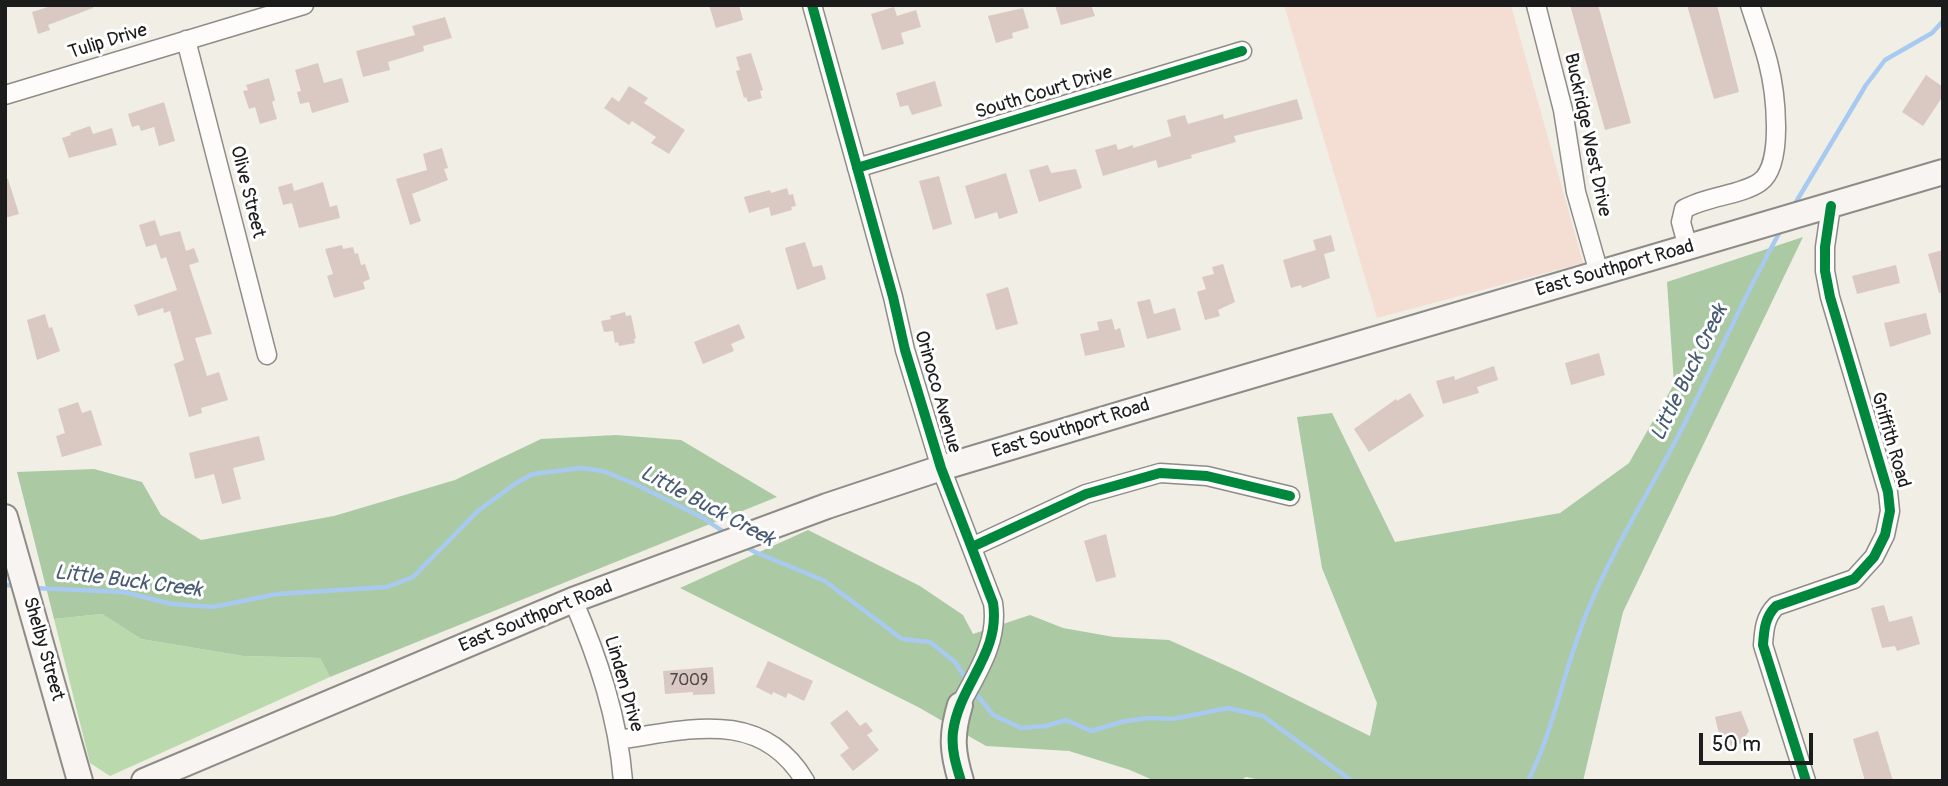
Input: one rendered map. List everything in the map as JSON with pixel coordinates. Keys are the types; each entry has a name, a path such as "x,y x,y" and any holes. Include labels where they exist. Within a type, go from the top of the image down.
{"main road":[{"name":"East Southport Road","path":"144,781 573,600 768,527 941,468 1943,172"},
{"name":"Shelby Street","path":"5,517 80,781"},
{"name":"Orinoco Avenue","path":"960,705 953,734 955,761 961,781"}],"street":[{"name":"Tulip Drive","path":"5,95 304,5"},
{"name":"Orinoco Avenue","path":"812,5 893,297 905,350 941,468 994,608 994,626 988,650 960,705"},
{"name":"Buckridge West Drive","path":"1536,5 1563,110 1576,192 1599,273"},
{"path":"1688,248 1681,222 1684,209 1698,201 1755,185 1762,181 1773,163 1776,124 1769,64 1750,5"},
{"name":"Olive Street","path":"186,40 267,355"},
{"name":"South Court Drive","path":"857,168 1241,51"},
{"name":"Griffith Road","path":"1806,781 1763,645 1769,613 1776,606 1854,579 1874,557 1885,535 1890,511 1888,492 1841,337 1825,271 1829,207"},
{"path":"972,547 1086,494 1160,473 1207,476 1290,496"},
{"name":"Linden Drive","path":"573,600 601,670 618,740 623,781"},
{"path":"618,740 706,727 727,728 747,733 778,750 793,764 805,781"}],"shaded area":[{"path":"1284,5 1511,5 1583,263 1377,318"}],"green space":[{"path":"1803,237 1623,612 1583,781 1266,781 1246,777 1240,781 1155,781 1130,770 1069,751 986,746 918,707 680,588 808,530 920,586 963,615 973,634 1030,615 1063,628 1114,637 1169,640 1370,736 1377,703 1322,568 1297,417 1332,413 1395,542 1560,513 1629,463 1674,384 1667,282"},
{"path":"616,435 681,440 777,497 330,677 320,658 243,656 141,639 102,614 54,619 17,472 94,469 142,482 161,515 201,540 334,516 455,480 541,439"},
{"path":"102,614 141,639 243,656 320,658 330,677 110,776 90,763 54,619"}],"building":[{"path":"54,5 93,5 93,8 48,25 50,30 38,34 32,12"},
{"path":"709,5 739,5 743,20 716,28"},
{"path":"1055,5 1091,5 1095,16 1061,25"},
{"path":"1570,5 1598,5 1631,123 1605,130"},
{"path":"1687,5 1717,5 1739,92 1714,99"},
{"path":"894,7 897,16 916,10 921,27 901,33 904,44 882,50 871,14"},
{"path":"1023,8 1029,28 1012,33 1013,38 996,43 988,16"},
{"path":"445,17 452,38 423,46 424,51 388,62 390,70 363,77 356,51 415,35 412,26"},
{"path":"751,53 763,90 760,91 762,98 748,102 746,97 744,98 736,71 740,70 736,57"},
{"path":"318,63 324,83 342,78 349,102 312,113 309,102 300,104 297,92 301,91 295,70"},
{"path":"1926,75 1943,87 1943,96 1923,126 1902,112"},
{"path":"269,78 277,119 260,124 255,107 249,109 243,91 248,90 246,85"},
{"path":"935,81 942,106 912,115 908,105 900,107 896,93"},
{"path":"629,86 648,98 644,103 685,130 669,154 651,143 656,137 632,121 629,125 604,108 612,97 619,102"},
{"path":"1297,99 1303,119 1234,136 1236,142 1158,168 1156,160 1103,176 1095,150 1116,144 1118,150 1133,145 1133,148 1171,136 1167,120 1185,115 1188,124 1223,114 1224,119"},
{"path":"164,102 175,141 159,146 154,127 141,131 139,125 132,127 128,114"},
{"path":"90,126 93,134 112,128 117,145 69,158 62,138"},
{"path":"442,148 448,168 444,169 448,180 412,194 421,221 410,225 396,179 427,170 423,154"},
{"path":"1048,165 1051,173 1076,169 1082,188 1039,202 1029,170"},
{"path":"1006,173 1018,213 999,219 997,212 975,219 965,186"},
{"path":"939,176 952,224 933,230 919,181"},
{"path":"5,179 8,179 19,214 5,218"},
{"path":"323,182 330,207 337,205 340,218 299,228 292,203 283,205 278,187 292,183 294,191"},
{"path":"787,188 789,195 793,194 796,206 791,207 792,210 771,216 769,207 749,213 744,197"},
{"path":"155,220 160,236 180,231 186,251 194,248 199,262 189,265 212,334 195,338 207,376 219,372 228,400 201,408 202,413 189,417 174,364 184,360 170,311 164,313 163,308 138,316 134,305 177,290 166,257 161,259 156,244 146,247 139,225"},
{"path":"1331,235 1335,251 1324,254 1330,278 1302,288 1301,285 1291,288 1283,260 1316,250 1313,240"},
{"path":"805,242 813,267 822,265 826,279 797,290 785,248"},
{"path":"342,245 343,249 353,247 355,254 358,253 361,265 365,264 370,279 363,282 365,289 334,298 327,276 333,274 325,249"},
{"path":"1943,250 1943,293 1939,293 1928,254"},
{"path":"1223,264 1235,302 1218,310 1220,316 1205,320 1197,292 1206,289 1202,277 1214,274 1212,267"},
{"path":"1896,265 1900,283 1857,294 1852,276"},
{"path":"1008,287 1018,324 996,330 986,294"},
{"path":"1150,299 1154,314 1175,308 1181,330 1147,339 1137,302"},
{"path":"625,312 626,316 631,315 636,338 635,343 619,346 618,342 615,343 613,331 604,332 601,321"},
{"path":"1926,313 1931,334 1890,347 1884,323"},
{"path":"45,314 60,351 37,360 27,320"},
{"path":"1112,319 1115,330 1120,328 1125,347 1085,356 1080,334 1099,330 1097,322"},
{"path":"739,324 745,338 731,344 734,351 703,364 694,342"},
{"path":"1599,353 1605,375 1571,385 1565,363"},
{"path":"1494,366 1498,380 1477,387 1479,393 1443,404 1436,381 1454,376 1455,380"},
{"path":"1410,393 1424,416 1369,452 1354,429 1396,399 1397,401"},
{"path":"78,402 82,413 91,410 102,445 62,457 56,436 65,433 58,409"},
{"path":"259,436 265,460 233,468 241,499 222,504 214,474 195,479 189,453"},
{"path":"1106,534 1116,577 1096,582 1084,541"},
{"path":"1884,605 1889,622 1912,616 1920,644 1897,651 1895,646 1882,648 1871,608"},
{"path":"768,661 813,681 804,701 788,693 786,698 773,692 772,695 756,687"},
{"path":"713,667 715,694 665,694 663,671"},
{"path":"847,710 860,726 866,722 873,731 867,735 879,750 853,771 840,755 849,748 830,723"},
{"path":"1741,711 1749,731 1745,737 1747,742 1731,746 1729,740 1721,742 1715,717"},
{"path":"1878,731 1893,781 1865,781 1853,739"}],"waterway":[{"name":"Little Buck Creek","path":"1793,207 1866,85 1885,60 1932,33 1943,21"},
{"name":"Little Buck Creek","path":"1528,781 1546,738 1581,627 1599,584 1676,440 1781,230"},
{"name":"Little Buck Creek","path":"33,588 123,592 172,604 213,607 277,594 387,587 413,577 479,510 516,483 533,474 581,468 603,471 635,484 703,518 727,534"},
{"name":"Little Buck Creek","path":"746,547 825,581 902,639 930,642 955,662 968,682"},
{"name":"Little Buck Creek","path":"5,585 18,586"},
{"name":"Little Buck Creek","path":"973,690 993,715 1021,728 1046,726 1066,720 1091,731 1125,721 1173,719 1228,708 1263,716 1352,781"}],"cycle path":[{"path":"812,5 893,297 905,350 941,468 993,603 991,638 963,699 953,732 953,751 961,781"},
{"path":"857,168 1242,51"},
{"path":"1806,781 1763,645 1766,624 1776,606 1854,579 1874,557 1885,535 1890,511 1888,492 1830,297 1825,271 1825,247 1831,206"},
{"path":"972,547 1086,494 1160,473 1207,476 1290,496"}]}
